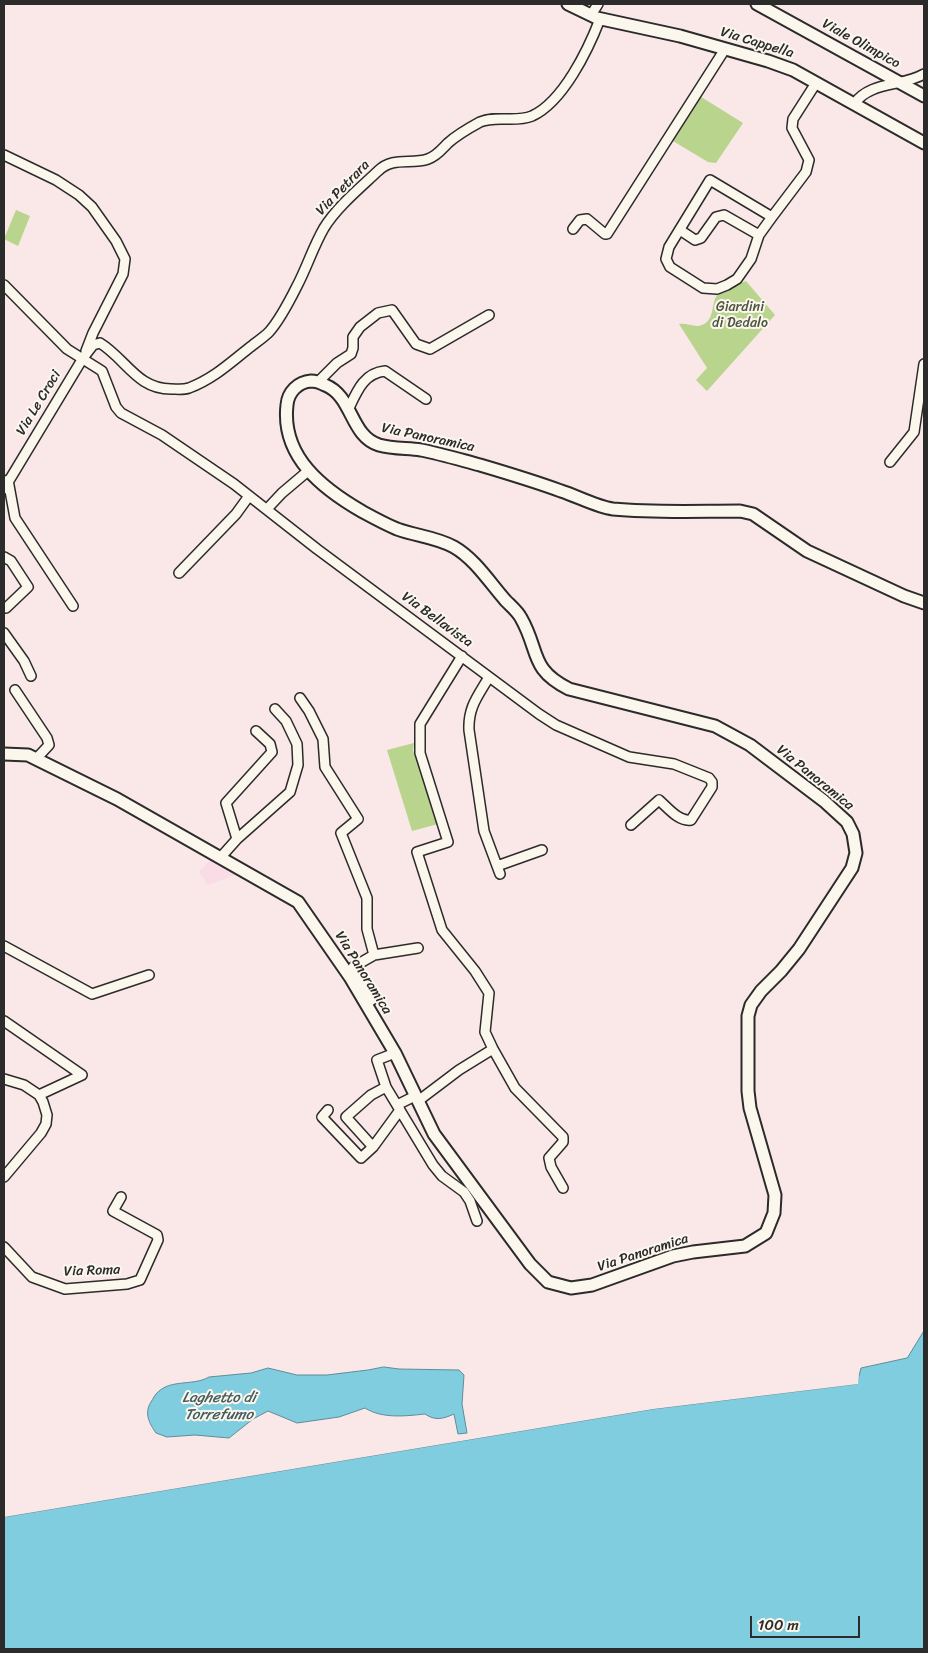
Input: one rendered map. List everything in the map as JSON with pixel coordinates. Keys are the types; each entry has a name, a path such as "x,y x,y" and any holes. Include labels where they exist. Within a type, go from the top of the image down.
{"street":[{"name":"Via Cappella","path":"568,4 596,17 666,32 768,60 793,70 924,143"},
{"path":"596,17 598,4"},
{"name":"Viale Olimpico","path":"757,4 924,96"},
{"name":"Via Petrara","path":"83,358 93,345 100,343 108,348 148,385 164,389 188,388 213,377 270,331 297,286 313,248 325,226 379,169 389,163 429,159 465,130 485,120 517,120 532,116 548,106 560,94 594,36 596,17"},
{"path":"574,229 580,220 587,219 607,234 725,49"},
{"path":"854,104 873,89 914,80 924,74"},
{"path":"772,216 710,180 669,247 666,259 670,267 703,288 717,289 737,278 750,259 760,235 772,216 806,172 809,160 792,128 793,120 816,83"},
{"path":"4,155 56,180 79,195 92,207 116,241 125,259 122,274 92,333 83,358"},
{"path":"680,230 695,240 701,238 716,217 724,215 760,235"},
{"name":"Via Bellavista","path":"4,285 67,349 102,371 116,406 121,413 162,435 249,496 316,549 539,714 556,725 629,757 674,764 709,778 712,782 712,787 691,820 679,818 659,800 631,824"},
{"path":"318,382 336,362 351,354 353,337 360,327 378,313 392,310 416,344 430,349 489,315"},
{"name":"Via Le Croci","path":"4,489 83,358"},
{"path":"890,462 914,432 924,364"},
{"path":"349,408 361,384 375,372 385,371 426,399"},
{"name":"Via Panoramica","path":"4,754 28,755 138,810 298,902 350,977 395,1053 434,1134 530,1264 548,1282 571,1288 592,1285 673,1256 746,1246 766,1233 774,1213 775,1195 750,1108 748,1091 748,1016 751,1005 761,991 799,949 845,882 852,868 856,853 853,834 847,822 824,801 750,746 715,726 578,692 557,683 543,670 537,660 528,632 520,616 469,558 456,548 439,540 399,530 380,521 329,491 308,471 297,454 288,432 285,417 287,400 291,392 300,384 311,381 318,382 332,388 341,396 362,434 379,445 421,450 477,464 610,509 740,511 754,514 807,551 904,596 924,603"},
{"path":"266,509 308,471"},
{"path":"8,480 15,518 73,606"},
{"path":"179,573 236,514 249,496"},
{"path":"4,557 11,561 28,587 6,608"},
{"path":"4,633 24,661 31,676"},
{"path":"462,656 420,724 420,753 448,842 417,852 442,930 475,971 489,993 485,1032 493,1049 515,1088 563,1137 563,1142 549,1158 551,1167 563,1188"},
{"path":"489,677 471,707 468,717 484,831 498,870 542,850"},
{"path":"15,690 47,738 49,745 36,759"},
{"path":"300,698 323,739 325,767 358,820 341,832 367,898 367,929 374,955"},
{"path":"220,858 237,839 290,792 298,765 297,744 286,721 275,709"},
{"path":"237,839 226,803 272,752 270,744 256,731"},
{"path":"4,946 92,994 149,975"},
{"path":"366,1004 373,999 353,967 374,955 418,948"},
{"path":"4,1021 82,1075 39,1095"},
{"path":"328,1110 322,1117 361,1158 372,1147 399,1108 493,1049"},
{"path":"395,1053 377,1060 386,1087 433,1165 442,1176 464,1192 470,1201 477,1221"},
{"path":"4,1079 24,1085 39,1095 47,1115 46,1124 41,1133 4,1177"},
{"path":"372,1147 346,1117 371,1095 386,1087"},
{"name":"Via Roma","path":"4,1247 32,1276 64,1289 127,1284 140,1280 158,1240 157,1234 113,1211 121,1197"}],"shaded area":[{"path":"212,858 240,873 208,885 199,872"}],"green space":[{"path":"698,95 743,123 716,163 708,162 668,138"},
{"path":"16,210 30,216 18,246 4,239"},
{"name":"Giardini di Dedalo","path":"746,281 775,315 707,391 696,380 707,368 679,324 697,326 707,322 710,319 715,300 720,292"},
{"path":"414,743 413,750 438,824 412,831 387,750"}],"water":[{"path":"924,1331 924,1649 4,1649 4,1517 653,1409 857,1384 861,1368 907,1358"},
{"name":"Laghetto di Torrefumo","path":"384,1367 459,1370 464,1375 462,1404 467,1433 458,1434 454,1414 439,1418 432,1418 425,1414 394,1416 379,1414 365,1408 339,1417 297,1423 268,1411 253,1419 229,1438 195,1435 167,1437 156,1433 148,1418 149,1406 156,1394 169,1385 203,1380 209,1377 251,1373 268,1368 297,1375 327,1375"}],"pier":[{"path":"859,1375 858,1384 653,1409 4,1517 4,1514 652,1406 856,1382"}]}
